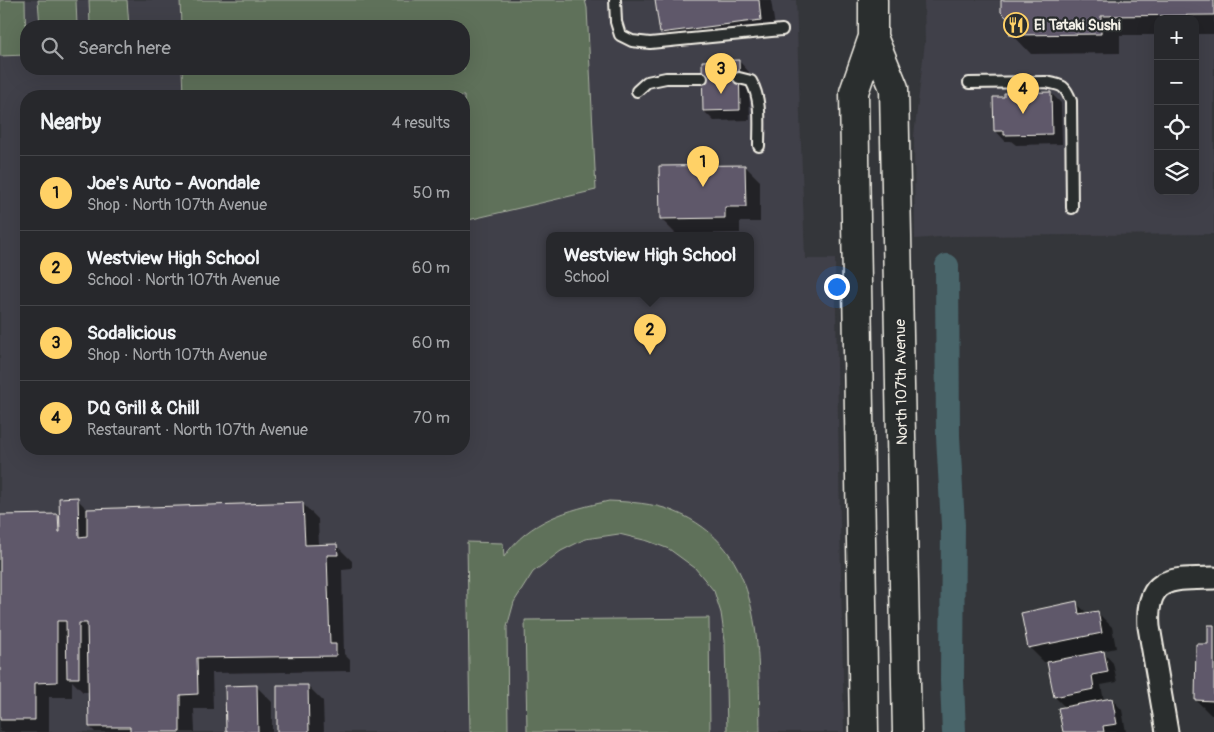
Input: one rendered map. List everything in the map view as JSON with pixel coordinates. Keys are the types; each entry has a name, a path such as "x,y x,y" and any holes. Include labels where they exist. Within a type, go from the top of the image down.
{"main road":[{"name":"North 107th Avenue","path":"864,732 854,92 873,36 873,0"},
{"name":"North 107th Avenue","path":"873,36 894,88 907,732"}],"street":[{"path":"1167,732 1149,627 1151,597 1157,588 1163,584 1180,579 1214,578"}],"lane":[{"path":"615,0 616,22 620,35 632,41 650,43 782,30"},
{"path":"638,91 647,82 666,78 702,78"},
{"path":"739,78 751,81 756,90 759,101 759,146"},
{"path":"969,83 1046,82 1058,84 1066,89 1071,101 1072,208"}],"shaded area":[{"path":"0,0 796,0 805,259 835,259 844,732 0,732"},
{"path":"924,0 1214,0 1214,234 952,236 915,239 914,136 925,42"}],"green space":[{"path":"0,0 25,0 25,20 20,20 20,55 0,56"},
{"path":"38,0 76,0 77,20 40,20"},
{"path":"89,0 127,0 129,20 90,20"},
{"path":"180,0 585,0 587,8 596,190 470,220 470,90 183,90 182,75 470,75 470,20 181,20"},
{"path":"609,501 633,502 673,511 703,527 726,549 741,575 751,604 759,668 760,732 727,732 725,641 721,613 714,591 695,568 669,549 648,541 619,534 585,539 561,551 533,572 514,602 507,627 508,732 470,732 467,542 503,543 504,557 525,534 550,518 579,508"},
{"path":"709,618 710,732 527,732 525,620"}],"building":[{"path":"655,0 759,0 761,20 660,33"},
{"path":"1001,0 1214,0 1214,15 1101,16 1101,34 1010,35 1010,21 1001,12"},
{"path":"739,60 740,110 703,111 702,61"},
{"path":"1051,92 1052,134 1004,135 1004,131 994,131 993,97 1004,97 1004,93"},
{"path":"745,165 746,207 725,207 725,218 660,219 659,166"},
{"path":"78,497 79,537 87,536 87,509 303,502 305,545 337,544 338,555 327,555 330,644 336,644 336,656 197,658 198,694 180,695 180,732 130,732 130,727 89,727 87,623 79,623 79,678 67,678 66,621 57,621 57,682 35,683 35,720 0,720 0,515 58,514 60,532 59,498"},
{"path":"1077,601 1079,614 1098,611 1102,633 1028,648 1021,613"},
{"path":"1208,625 1214,625 1214,701 1195,700 1196,644 1208,644"},
{"path":"1104,651 1108,672 1092,675 1094,689 1054,697 1047,662"},
{"path":"257,685 258,732 226,732 225,686"},
{"path":"277,685 308,685 309,732 277,732"},
{"path":"1112,698 1117,724 1103,726 1104,732 1063,732 1058,708"}],"waterway":[{"path":"947,266 948,436 953,525 952,681 954,732"}],"place":[{"name":"El Tataki Sushi","path":"1016,25"},
{"name":"Sodalicious","path":"721,94"},
{"name":"DQ Grill & Chill","path":"1023,114"},
{"name":"Joe's Auto - Avondale","path":"703,187"},
{"name":"Westview High School","path":"650,355"}]}
